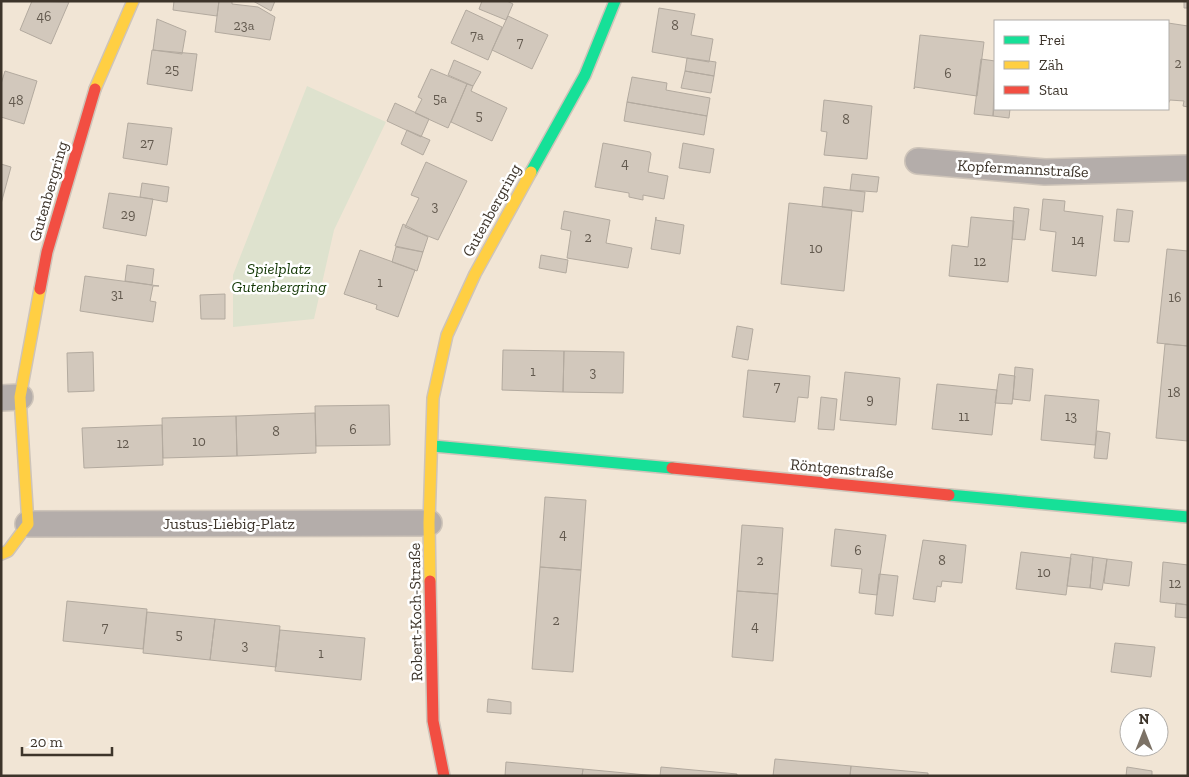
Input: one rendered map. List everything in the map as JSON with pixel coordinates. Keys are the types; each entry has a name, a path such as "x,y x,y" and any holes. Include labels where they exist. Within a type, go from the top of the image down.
{"street":[{"name":"Gutenbergring","path":"28,524 11,397 47,252 90,102 133,1"},
{"name":"Gutenbergring","path":"432,446 434,398 447,335 475,274 585,75 615,1"},
{"name":"Kopfermannstraße","path":"918,161 1045,172 1188,168"},
{"name":"Röntgenstraße","path":"432,446 1188,517"},
{"name":"Robert-Koch-Straße","path":"432,446 429,523 432,721 444,776"},
{"name":"Justus-Liebig-Platz","path":"28,524 429,523"},
{"path":"1,554 8,551 28,524"}],"green space":[{"name":"Spielplatz Gutenbergring","path":"307,86 386,122 334,230 314,319 233,327 233,275"}],"building":[{"path":"32,1 69,2 51,44 20,30"},
{"path":"174,1 219,1 217,16 173,10"},
{"path":"219,1 232,1 232,4 258,7 275,17 270,40 215,32"},
{"path":"253,1 275,1 271,11"},
{"path":"482,1 507,1 513,4 506,20 479,9"},
{"path":"1184,1 1188,1 1188,8 1184,8"},
{"path":"659,8 695,14 691,35 713,39 709,62 652,52"},
{"path":"466,10 502,27 488,60 451,43"},
{"path":"508,16 548,35 532,69 492,50"},
{"path":"157,19 186,31 182,54 153,50"},
{"path":"1169,23 1188,26 1188,107 1183,106 1184,101 1170,100 1169,102"},
{"path":"920,35 984,42 977,96 915,87 914,89"},
{"path":"152,50 197,54 192,91 147,84"},
{"path":"687,58 716,62 714,76 685,71"},
{"path":"981,59 994,61 993,116 974,114"},
{"path":"454,60 481,72 473,86 448,75"},
{"path":"431,69 467,84 448,128 415,113 422,99 418,97"},
{"path":"5,71 37,81 24,124 1,117 1,84"},
{"path":"685,71 714,76 711,93 681,88"},
{"path":"632,77 667,83 666,90 710,98 707,116 627,102"},
{"path":"467,84 473,86 471,91 507,108 492,141 451,122"},
{"path":"824,100 872,106 867,159 824,155 827,132 821,131"},
{"path":"627,102 707,116 704,135 624,121"},
{"path":"395,103 429,119 421,137 387,121"},
{"path":"994,108 994,110 1010,110 1009,118 993,116"},
{"path":"128,123 172,128 167,165 123,158"},
{"path":"407,130 430,140 423,155 401,144"},
{"path":"603,143 650,152 648,172 668,176 664,199 643,195 643,200 629,197 629,193 595,187"},
{"path":"683,143 714,149 710,173 679,168"},
{"path":"426,162 467,181 438,240 405,227 419,198 411,195"},
{"path":"1,164 11,167 1,204"},
{"path":"852,174 879,177 877,192 850,190"},
{"path":"142,183 169,187 167,202 140,197"},
{"path":"824,187 865,192 863,212 822,207"},
{"path":"109,193 153,199 146,236 103,228"},
{"path":"1043,199 1065,201 1064,211 1103,216 1096,276 1052,271 1056,232 1040,230"},
{"path":"789,203 852,210 844,291 781,284"},
{"path":"1014,207 1029,209 1025,240 1012,239"},
{"path":"1117,209 1133,211 1129,242 1114,241"},
{"path":"564,211 610,220 606,243 632,248 628,268 567,258 571,231 561,229"},
{"path":"656,217 656,220 684,225 680,254 651,249"},
{"path":"971,217 1014,221 1008,282 949,276 952,245 968,247"},
{"path":"403,224 428,237 423,252 395,246"},
{"path":"396,247 423,252 417,271 392,262"},
{"path":"1167,249 1188,251 1188,346 1157,343"},
{"path":"360,250 415,270 398,317 376,309 377,305 344,294"},
{"path":"541,255 568,260 566,273 539,268"},
{"path":"127,265 154,269 152,285 125,281"},
{"path":"85,276 159,286 153,286 150,301 156,302 153,322 80,311"},
{"path":"225,294 225,319 201,319 200,295"},
{"path":"737,326 753,329 748,360 732,357"},
{"path":"1165,344 1188,346 1188,441 1156,438"},
{"path":"503,350 564,351 563,392 502,390"},
{"path":"564,351 624,352 623,393 563,392"},
{"path":"93,352 94,391 68,392 67,353"},
{"path":"1015,367 1033,369 1030,401 1013,399"},
{"path":"748,370 810,376 808,398 798,397 795,422 743,417"},
{"path":"845,372 900,378 896,425 840,420"},
{"path":"999,374 1015,376 1012,404 995,403"},
{"path":"937,384 997,390 992,435 932,429"},
{"path":"1045,395 1099,400 1095,445 1041,440"},
{"path":"821,397 837,399 834,430 818,429"},
{"path":"389,405 390,445 316,446 315,406"},
{"path":"315,413 316,453 237,456 236,416"},
{"path":"236,416 237,456 163,458 162,418"},
{"path":"162,425 163,465 84,468 82,428"},
{"path":"1097,431 1110,433 1107,459 1094,458"},
{"path":"545,497 586,500 581,570 540,567"},
{"path":"742,525 783,528 778,594 737,591"},
{"path":"835,529 886,535 877,595 859,593 862,569 831,566"},
{"path":"923,540 966,545 962,583 942,581 941,587 937,586 935,602 913,599"},
{"path":"1021,552 1071,558 1066,595 1016,589"},
{"path":"1071,554 1093,557 1090,588 1067,586"},
{"path":"1093,557 1107,559 1102,590 1090,588"},
{"path":"1107,559 1132,562 1129,586 1104,583"},
{"path":"1163,562 1188,565 1188,605 1160,602"},
{"path":"540,567 581,570 573,672 532,669"},
{"path":"879,574 898,576 893,616 875,614"},
{"path":"737,591 778,594 773,661 732,657"},
{"path":"67,601 147,609 143,649 63,641"},
{"path":"1176,603 1188,605 1188,618 1175,617"},
{"path":"147,612 215,619 210,660 143,653"},
{"path":"215,619 280,626 276,667 210,660"},
{"path":"280,630 365,638 361,680 275,671"},
{"path":"1115,643 1155,647 1151,677 1111,672"},
{"path":"488,699 511,702 511,714 487,712"},
{"path":"775,759 851,766 850,776 773,776"},
{"path":"506,762 583,769 582,776 505,776"},
{"path":"851,766 928,773 928,776 850,776"},
{"path":"661,767 737,774 737,776 660,776"},
{"path":"1127,767 1152,771 1152,776 1126,776"},
{"path":"583,769 657,776 582,776"}],"traffic: fast":[{"path":"531,172 585,75 615,1"},
{"path":"433,446 672,468"},
{"path":"949,495 1188,517"}],"traffic: slow":[{"path":"95,89 133,1"},
{"path":"430,581 429,523 433,398 447,335 475,274 531,172"},
{"path":"1,554 8,551 28,524 20,397 40,289"}],"traffic: jam":[{"path":"40,289 47,252 95,89"},
{"path":"672,468 949,495"},
{"path":"430,581 433,721 444,776"}]}
